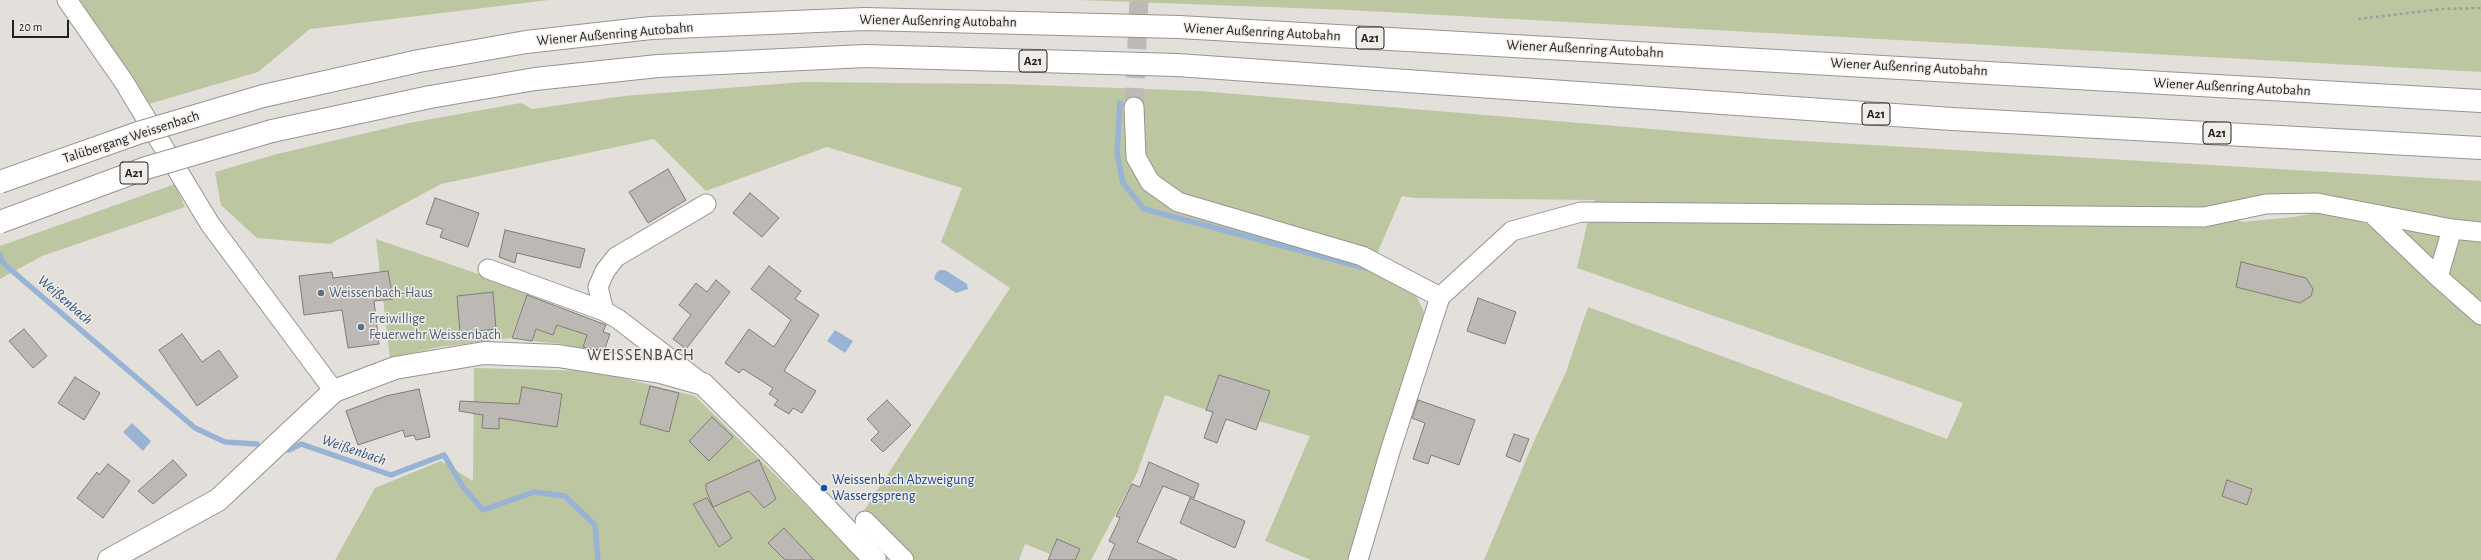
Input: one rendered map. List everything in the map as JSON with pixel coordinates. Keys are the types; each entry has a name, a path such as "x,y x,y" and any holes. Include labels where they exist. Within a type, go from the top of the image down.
{"main road":[{"name":"Wiener Außenring Autobahn","path":"263,96 419,61 526,42 651,28 865,19 1195,28 2481,101"},
{"name":"A21","path":"0,222 146,168 272,131 430,97 535,79 658,66 865,56 1176,65 1952,119 2481,148"},
{"name":"Talübergang Weissenbach","path":"0,182 138,133 263,96"},
{"path":"109,560 218,500 334,390 395,368 484,353 558,356 660,372 703,384 779,459 875,560"}],"street":[{"path":"66,0 124,82 210,224 334,390"},
{"path":"1134,107 1136,157 1150,182 1178,202 1362,256 1440,297"},
{"path":"1358,560 1391,448 1440,297 1512,231 1581,212 2204,217 2266,204 2317,203 2452,229 2481,232"},
{"path":"611,315 598,287 605,271 616,257 706,204"},
{"path":"2372,214 2438,277 2481,315"},
{"path":"2438,277 2452,229"},
{"path":"488,269 611,315 703,384"},
{"path":"865,521 904,560"}],"path":[{"path":"2358,18 2442,9 2481,8"}],"green space":[{"path":"80,0 549,0 310,29 258,72 149,104"},
{"path":"1078,0 2481,0 2481,72 1349,10"},
{"path":"803,82 1005,84 1200,91 1770,139 2481,181 2481,560 1484,560 1534,441 1566,372 1588,307 1947,439 1963,403 1577,268 1587,224 1595,200 1415,198 1402,196 1376,256 1142,185 1164,204 1384,271 1416,295 1424,312 1349,560 1311,560 1265,541 1310,436 1259,421 1270,391 1219,375 1206,410 1165,395 1137,473 1091,560 1075,560 1080,549 1057,539 1050,554 1025,544 1019,560 890,560 855,524 1010,288 941,242 962,188 827,147 706,191 654,139 441,184 330,244 257,238 221,205 215,172 277,154 409,123 521,103 532,109 624,96","holes":["2297,193 2372,204 2367,224 2327,211 2294,217 2242,222 2213,207"]},
{"path":"175,184 185,207 42,256 0,279 0,246"},
{"path":"376,239 528,291 511,338 439,347 390,358"},
{"path":"557,325 587,335 582,350 561,344 532,341 536,329 553,335"},
{"path":"474,368 594,371 695,396 862,560 335,560 375,488 441,461 473,481"}],"water":[{"path":"940,270 945,270 967,284 968,289 956,293 934,279 936,273"},
{"path":"835,330 853,341 845,353 827,341"},
{"path":"132,423 151,441 143,451 123,432"}],"building":[{"path":"668,169 686,200 648,223 629,192"},
{"path":"750,193 779,218 762,237 733,213"},
{"path":"435,198 479,213 468,247 440,237 443,229 426,224"},
{"path":"505,230 585,249 580,268 517,253 515,263 499,257"},
{"path":"2241,262 2306,278 2313,289 2311,296 2300,303 2236,287"},
{"path":"769,266 801,291 795,299 819,315 784,371 816,391 802,413 793,408 789,414 774,405 778,400 769,394 773,388 743,369 739,373 725,363 749,329 774,347 791,320 751,289"},
{"path":"388,271 393,299 374,301 379,344 348,348 342,310 304,315 299,276 332,272 333,278"},
{"path":"716,280 730,292 686,349 673,339 691,315 679,305 696,283 707,292"},
{"path":"493,292 496,329 460,333 457,296"},
{"path":"527,295 606,325 603,332 610,334 604,351 583,347 587,335 557,325 553,335 536,329 532,341 512,338"},
{"path":"1478,298 1516,312 1505,344 1467,331"},
{"path":"24,329 47,356 33,368 9,341"},
{"path":"182,334 202,362 219,350 238,377 197,406 159,350"},
{"path":"1219,375 1270,391 1256,430 1226,419 1217,443 1204,438 1213,412 1206,410"},
{"path":"75,377 100,393 84,420 58,403"},
{"path":"650,386 679,393 669,432 640,424"},
{"path":"522,387 562,394 557,427 499,418 499,429 482,428 483,415 459,411 460,401 519,404"},
{"path":"419,389 430,437 416,440 414,435 405,437 403,430 358,445 346,411 386,396"},
{"path":"887,400 911,425 883,452 871,440 879,432 867,419"},
{"path":"1418,400 1475,420 1459,465 1431,455 1428,464 1413,459 1425,423 1412,418"},
{"path":"712,417 733,437 709,461 689,441"},
{"path":"1514,434 1529,439 1520,462 1506,456"},
{"path":"173,460 187,475 153,504 138,491"},
{"path":"759,460 776,499 764,508 749,491 713,507 706,490 706,484"},
{"path":"1149,462 1199,484 1194,498 1163,486 1137,542 1177,560 1108,560 1115,544 1109,541 1120,518 1116,516 1132,484 1140,487"},
{"path":"108,464 130,481 103,518 77,498 97,472 99,475"},
{"path":"2227,480 2252,489 2247,505 2222,496"},
{"path":"707,498 732,538 719,547 693,504"},
{"path":"1190,498 1245,521 1235,548 1180,523"},
{"path":"784,528 814,560 785,560 768,543"},
{"path":"1057,539 1080,549 1075,560 1048,560"}],"waterway":[{"path":"1120,103 1117,153 1123,183 1144,209 1369,269"},
{"name":"Weißenbach","path":"0,255 3,263 195,428 225,442 257,444"},
{"name":"Weißenbach","path":"289,450 301,444 391,475 444,455 463,487 483,510 534,492 565,496 595,525 598,560"}],"tunnel":[{"path":"1134,107 1139,0"}],"place":[{"name":"Weissenbach-Haus","path":"321,293"},
{"name":"Freiwillige Feuerwehr Weissenbach","path":"361,327"},
{"name":"Weissenbach Abzweigung Wassergspreng","path":"824,488"}],"district":[{"name":"WEISSENBACH","path":"641,355"}]}
